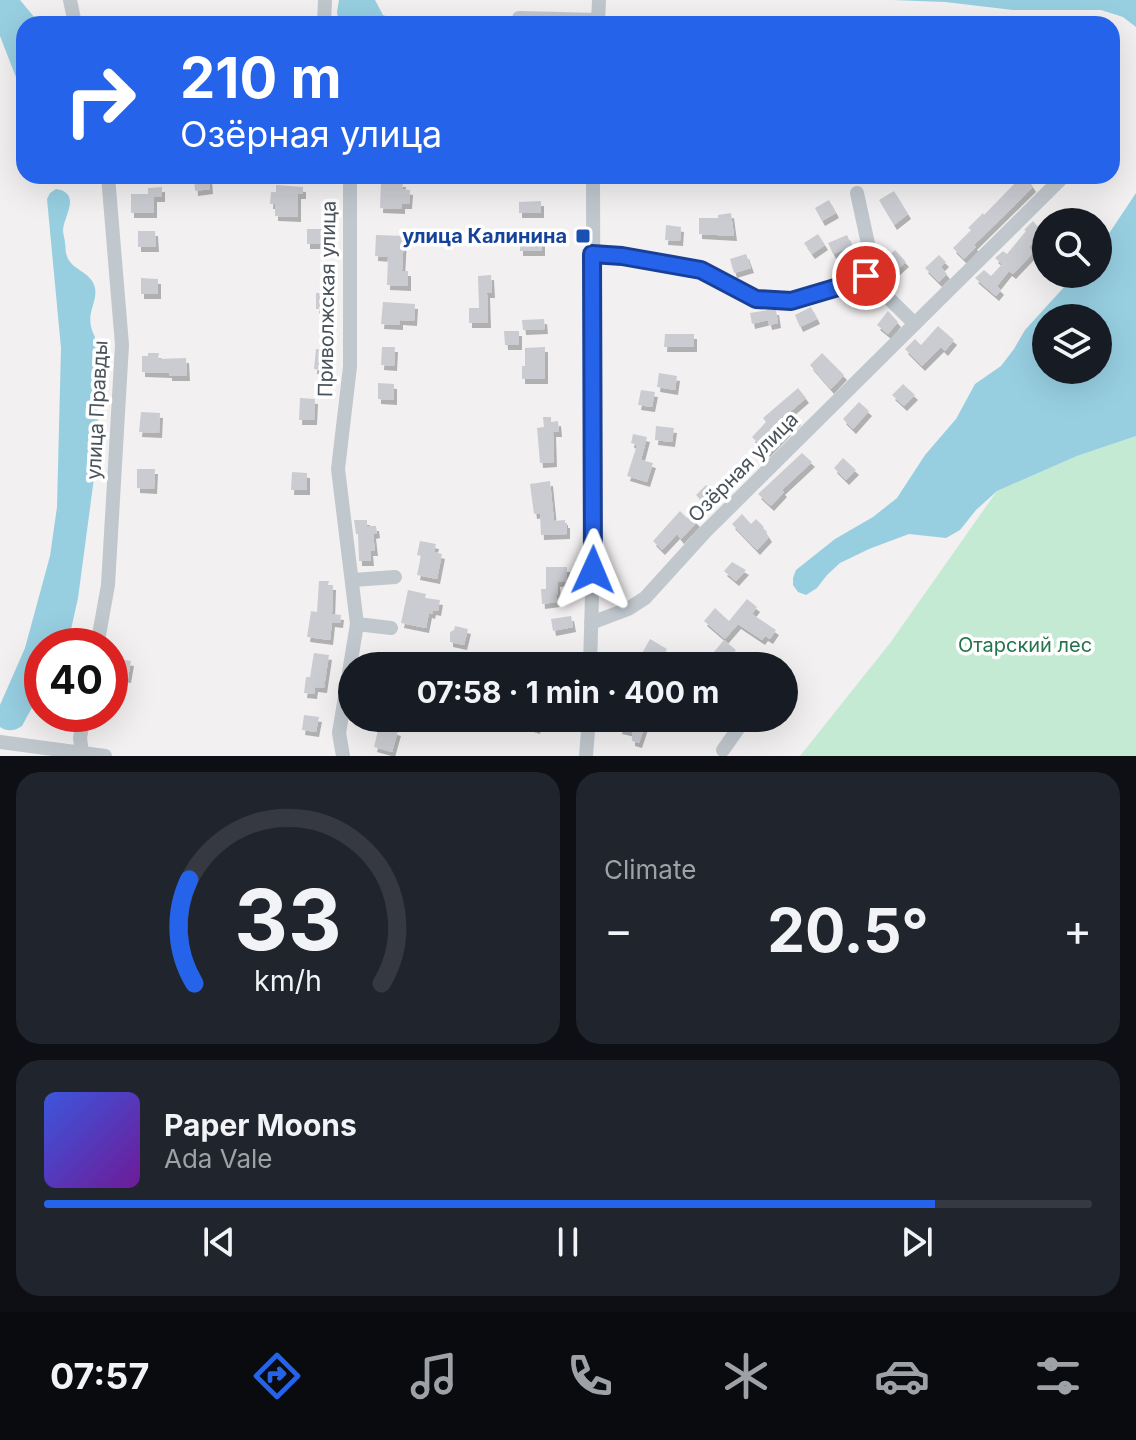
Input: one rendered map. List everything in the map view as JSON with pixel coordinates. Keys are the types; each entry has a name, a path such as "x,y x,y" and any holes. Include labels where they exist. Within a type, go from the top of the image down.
{"street":[{"name":"улица Правды","path":"100,628 108,585 122,345 109,184"},
{"name":"Приволжская улица","path":"343,756 339,733 357,624 338,469 350,367 350,184"},
{"path":"590,652 594,527 593,184"},
{"name":"Озёрная улица","path":"591,623 628,609 645,598 705,532 1056,184"},
{"path":"857,193 870,253 866,276"},
{"path":"592,254 701,270 756,299 791,301 866,276"},
{"path":"866,276 915,324"},
{"path":"353,580 395,577"},
{"path":"357,624 391,628"},
{"path":"81,732 82,753"},
{"path":"586,756 588,732"},
{"path":"723,750 736,732"},
{"path":"0,742 105,756"}],"green space":[{"name":"Отарский лес","path":"1136,436 1136,756 800,756 890,643 997,491 1077,456"}],"water":[{"path":"0,0 20,0 33,16 16,16 16,77 0,36"},
{"path":"339,0 375,0 385,16 338,16"},
{"path":"893,0 1136,0 1136,27 1123,17 1101,10 1013,10"},
{"path":"56,189 68,195 70,206 63,230 66,254 73,265 90,278 95,288 90,322 95,337 96,463 71,628 30,628 50,556 57,507 61,348 47,199"},
{"path":"1136,193 1136,436 1077,456 997,491 960,530 946,538 909,534 840,563 817,588 806,595 798,592 793,585 796,570 835,539 873,517 897,498 925,455 956,419 975,384 1001,366 1032,322 1032,384 1112,384 1112,304 1049,304 1063,288 1112,288 1112,229"},
{"path":"24,650 22,726 14,730 0,727 0,705"}],"building":[{"path":"195,184 210,184 210,189 195,191"},
{"path":"381,184 403,184 402,189 410,190 409,204 402,204 402,209 380,208"},
{"path":"1014,184 1031,184 1033,187 974,245 976,247 964,259 953,248 971,230 968,228"},
{"path":"276,185 303,187 303,194 298,194 298,217 275,216 275,204 270,204 271,192 276,192"},
{"path":"162,187 162,197 154,197 154,213 131,213 131,194 148,194 148,188"},
{"path":"894,191 908,214 894,225 879,200"},
{"path":"829,200 836,213 822,221 815,208"},
{"path":"541,201 541,213 519,213 519,202"},
{"path":"731,213 734,236 699,234 699,218 718,218 718,215"},
{"path":"1032,222 1032,244 1029,247 1032,254 1013,274 1009,271 997,286 1001,290 996,296 975,278 984,270 991,276 1002,264 995,258 1003,251 1007,254"},
{"path":"666,225 681,227 680,241 665,240"},
{"path":"307,229 324,229 324,244 307,244"},
{"path":"138,231 155,231 156,247 138,247"},
{"path":"818,234 825,245 812,254 804,243"},
{"path":"376,235 404,236 402,271 408,271 408,286 387,285 388,257 375,256"},
{"path":"847,235 852,246 833,254 828,243"},
{"path":"542,236 542,251 520,251 520,237"},
{"path":"895,250 906,262 895,272 884,260"},
{"path":"746,254 751,268 734,273 730,259"},
{"path":"939,255 946,262 941,267 947,274 939,282 925,268"},
{"path":"491,275 492,293 487,293 488,323 469,323 469,308 479,308 478,276"},
{"path":"141,278 158,279 158,294 141,294"},
{"path":"316,293 331,293 331,309 316,309"},
{"path":"383,302 415,304 414,321 400,320 400,325 381,324"},
{"path":"811,307 817,319 800,327 795,315"},
{"path":"776,310 778,323 769,325 768,320 752,324 750,313"},
{"path":"888,311 898,322 888,334 877,325"},
{"path":"544,319 545,329 523,330 522,320"},
{"path":"938,326 954,340 945,351 941,347 922,366 905,349 915,339 921,345"},
{"path":"504,331 519,331 519,345 505,345"},
{"path":"665,334 694,334 694,347 664,347"},
{"path":"382,347 395,347 394,366 381,365"},
{"path":"545,347 545,379 522,379 525,348"},
{"path":"316,349 333,351 331,371 314,369"},
{"path":"148,353 159,353 158,359 186,358 187,376 142,372 142,356 148,356"},
{"path":"822,353 844,375 831,389 810,365"},
{"path":"659,373 677,376 675,390 657,387"},
{"path":"378,383 394,384 394,400 378,399"},
{"path":"903,384 915,395 904,406 892,395"},
{"path":"798,388 806,398 790,412 798,420 767,452 752,437 766,422 763,418"},
{"path":"641,390 655,392 652,407 638,405"},
{"path":"300,398 315,399 314,420 299,420"},
{"path":"859,402 869,411 853,429 843,419"},
{"path":"141,412 160,413 159,433 139,432"},
{"path":"543,417 551,417 551,422 558,421 559,432 553,432 554,462 540,463 537,428 544,427"},
{"path":"656,426 674,428 672,442 655,440"},
{"path":"633,434 647,437 641,460 653,463 647,482 627,476 637,445 631,443"},
{"path":"802,453 812,462 782,490 784,492 771,506 758,494"},
{"path":"843,458 856,470 846,480 834,468"},
{"path":"137,469 155,469 154,489 137,488"},
{"path":"292,472 307,473 307,490 291,490"},
{"path":"550,481 554,521 565,520 567,534 541,535 540,513 534,514 530,484"},
{"path":"706,485 718,496 707,507 696,495"},
{"path":"680,511 697,522 681,539 677,534 662,550 653,541"},
{"path":"742,514 751,524 756,519 769,537 757,550 732,524"},
{"path":"354,520 367,520 367,526 376,526 377,533 373,534 375,551 370,551 371,561 359,561"},
{"path":"420,541 436,544 434,552 442,554 437,579 417,575"},
{"path":"732,562 746,570 736,581 724,571"},
{"path":"546,567 567,567 567,581 557,582 557,602 542,604 541,589 546,589"},
{"path":"319,581 329,581 328,585 333,585 332,614 341,615 340,623 332,622 330,640 307,637 311,611 317,612"},
{"path":"408,590 426,594 425,598 440,600 438,611 429,613 426,628 401,623"},
{"path":"747,599 757,607 752,614 776,630 770,639 765,636 762,640 738,624 725,639 704,621 715,608 729,621"},
{"path":"571,616 573,627 553,631 551,619"},
{"path":"455,626 468,629 464,645 450,642 450,632"},
{"path":"650,639 667,649 665,652 643,652"},
{"path":"724,640 736,650 734,652 714,652"},
{"path":"314,653 329,655 324,688 315,687 314,694 304,693 306,677 310,677"},
{"path":"304,715 319,717 316,732 302,730"},
{"path":"378,732 398,732 392,752 374,747"},
{"path":"632,732 643,732 639,743 632,741"}],"place":[{"name":"улица Калинина","path":"583,236"}],"route":[{"path":"593,570 592,254 701,270 756,299 791,301 866,276"}]}
